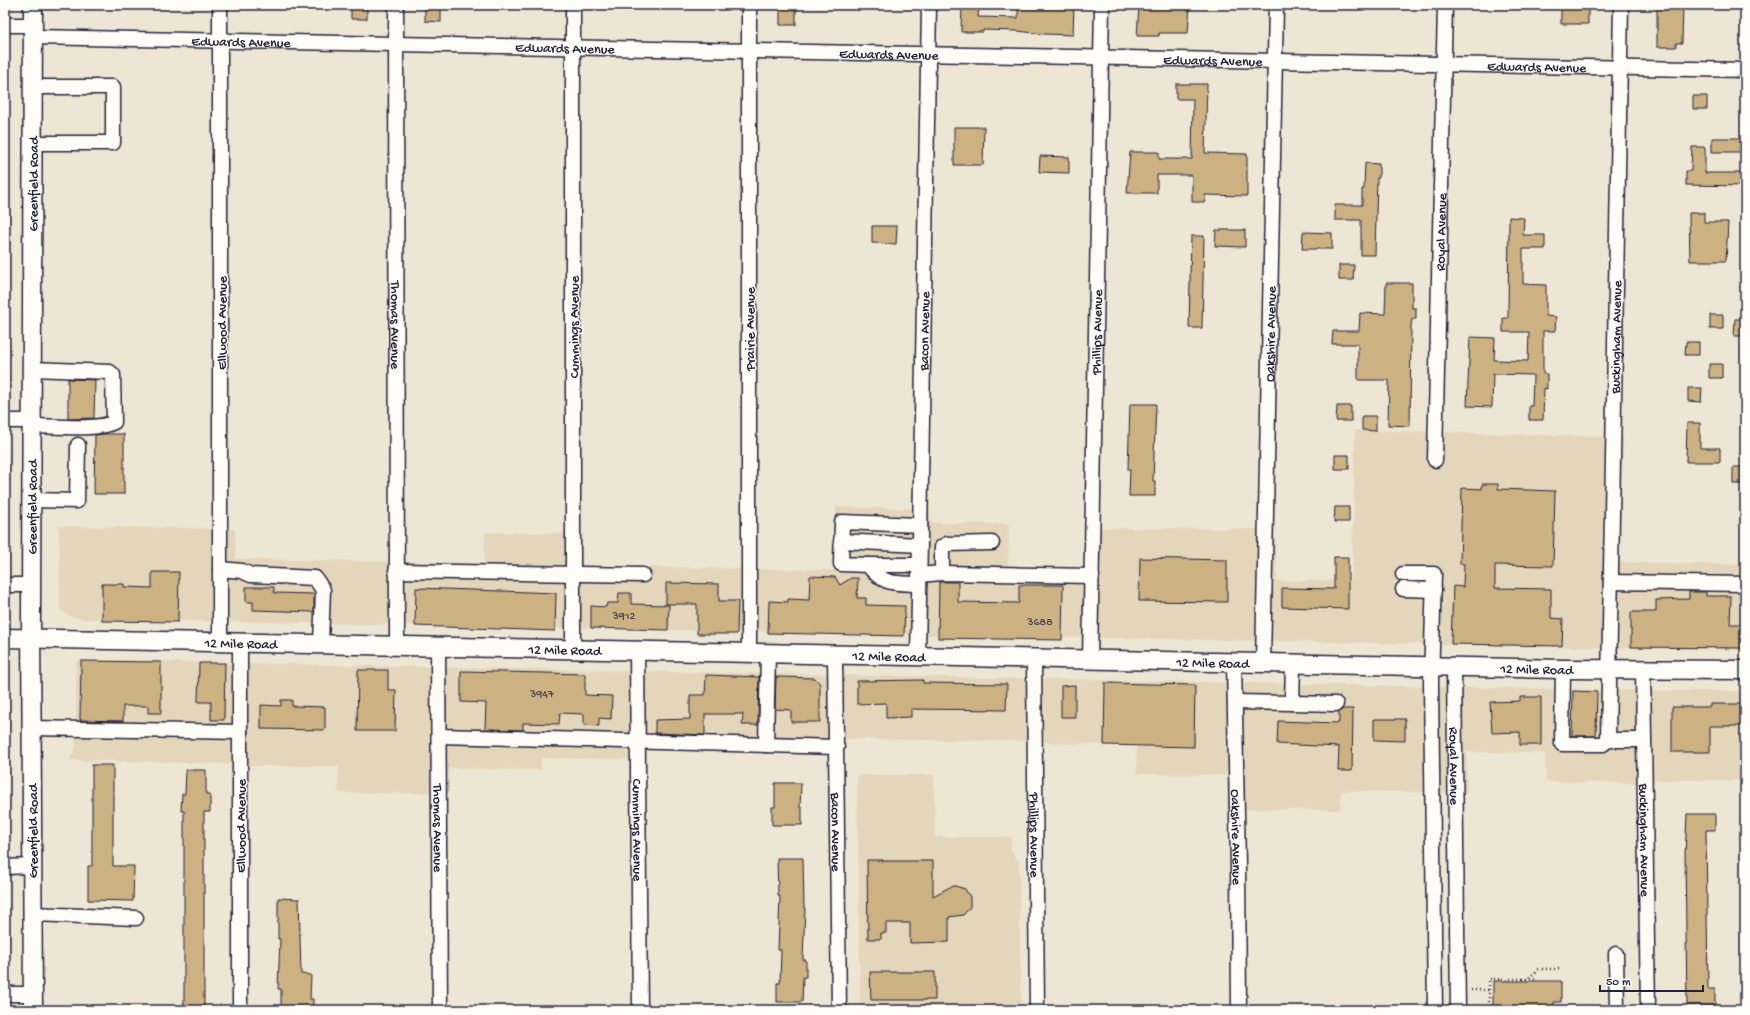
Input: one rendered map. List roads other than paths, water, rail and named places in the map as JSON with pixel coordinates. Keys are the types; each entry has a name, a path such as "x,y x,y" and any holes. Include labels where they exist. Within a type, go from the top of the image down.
{"main road":[{"name":"Greenfield Road","path":"33,5 33,1002"},
{"name":"12 Mile Road","path":"5,638 1263,664 1608,670 1745,670"}],"street":[{"name":"Ellwood Avenue","path":"220,5 220,642"},
{"name":"Thomas Avenue","path":"396,5 397,646"},
{"name":"Cummings Avenue","path":"573,5 573,649"},
{"name":"Prairie Avenue","path":"748,653 749,5"},
{"name":"Bacon Avenue","path":"918,657 929,5"},
{"name":"Phillips Avenue","path":"1090,660 1102,5"},
{"name":"Oakshire Avenue","path":"1263,664 1276,5"},
{"name":"Royal Avenue","path":"1435,460 1445,5"},
{"name":"Buckingham Avenue","path":"1608,740 1608,670 1611,582 1621,5"},
{"name":"Edwards Avenue","path":"5,25 33,31 220,40 573,48 1101,56 1745,70"},
{"path":"32,143 113,143 113,87 33,87"},
{"path":"5,421 85,427 108,426 114,422 113,375 110,372 32,369"},
{"path":"33,500 77,501 78,445"},
{"path":"920,525 842,522 841,564 868,565 877,577 892,583 919,575 942,573 1092,576"},
{"path":"841,541 920,545"},
{"path":"942,573 942,547 946,544 992,543"},
{"path":"220,569 242,571 251,576 315,578 323,590 322,644"},
{"path":"396,571 643,575"},
{"name":"Royal Avenue","path":"1403,574 1434,574 1431,666 1436,1010"},
{"path":"1611,582 1745,584"},
{"path":"5,585 32,585"},
{"path":"1403,589 1434,590"},
{"name":"Ellwood Avenue","path":"240,642 240,1010"},
{"name":"Thomas Avenue","path":"438,646 440,1010"},
{"name":"Cummings Avenue","path":"637,651 640,1010"},
{"path":"766,745 768,653"},
{"name":"Bacon Avenue","path":"835,654 839,1010"},
{"name":"Phillips Avenue","path":"1034,659 1037,1010"},
{"name":"Oakshire Avenue","path":"1234,663 1239,1010"},
{"path":"1292,703 1293,664"},
{"name":"Royal Avenue","path":"1454,667 1458,1010"},
{"path":"1563,669 1562,744 1603,744 1608,740 1643,740"},
{"name":"Buckingham Avenue","path":"1643,670 1648,1010"},
{"path":"1235,702 1336,704"},
{"path":"32,728 240,732"},
{"path":"439,736 837,747"},
{"path":"1434,865 1441,871 1448,872 1456,866"},
{"path":"5,867 32,866"},
{"path":"32,914 136,918"},
{"path":"1616,954 1617,1010"},
{"path":"5,994 33,1002"}]}
